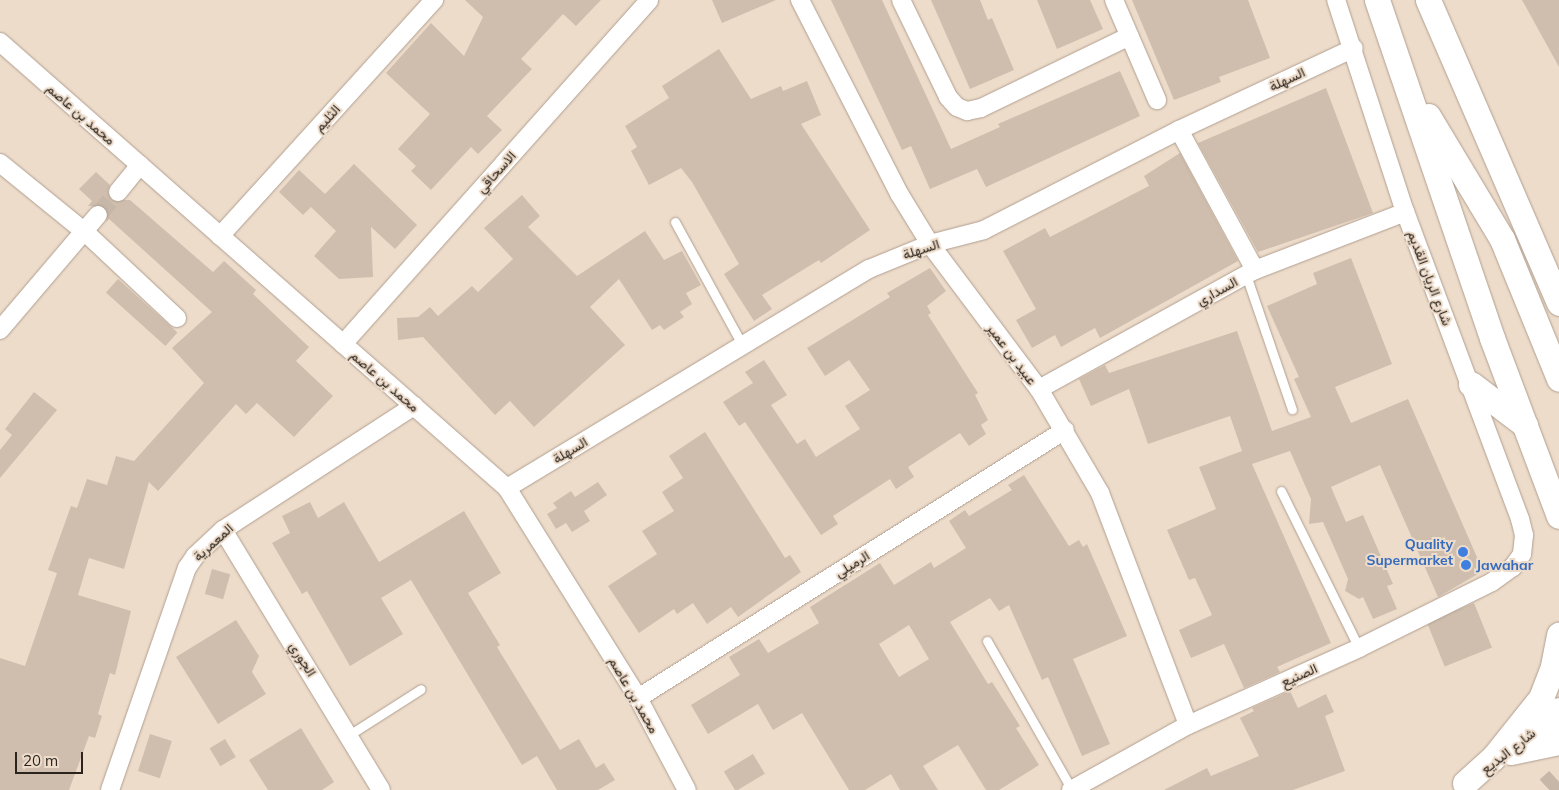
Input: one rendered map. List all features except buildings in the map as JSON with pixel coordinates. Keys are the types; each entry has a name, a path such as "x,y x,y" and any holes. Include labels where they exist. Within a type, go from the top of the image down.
{"highway":[{"path":"1511,751 1559,741"}],"street":[{"name":"الثليم","path":"220,236 434,0"},
{"name":"الاسحاقي","path":"343,344 649,0"},
{"name":"عبيد بن عمير","path":"800,0 900,194 930,244 1039,389 1065,430 1100,493 1188,725"},
{"path":"901,0 948,97 957,107 967,111 981,108 1130,36"},
{"path":"1114,0 1157,100"},
{"name":"شارع الريان القديم","path":"1336,0 1354,48 1405,212 1520,519 1524,535 1522,554"},
{"path":"1377,0 1407,82 1492,338 1559,516"},
{"path":"1428,0 1559,303"},
{"name":"محمد بن عاصم","path":"0,42 507,488 638,698 687,790"},
{"name":"السهلة","path":"507,488 869,269 930,244 984,230 1179,130 1354,48"},
{"path":"1407,82 1502,239 1559,379"},
{"path":"1179,130 1250,272"},
{"path":"0,163 84,232 177,318"},
{"path":"118,192 140,165"},
{"name":"السداري","path":"1039,389 1250,272 1405,212"},
{"path":"0,330 98,215"},
{"path":"1471,384 1525,425"},
{"name":"المعمرية","path":"110,790 187,568 195,556 224,530 414,406"},
{"name":"الرميلي","path":"638,698 1065,430"},
{"name":"الجوري","path":"224,530 381,790"},
{"name":"الصنيع","path":"1072,790 1188,725 1359,648 1492,582 1513,567 1522,554"},
{"path":"1460,787 1493,758 1541,698 1553,666 1559,635"},
{"name":"شارع البديع","path":"1460,787 1511,751 1559,710"}],"lane":[{"path":"676,222 742,346"},
{"path":"1250,272 1292,409"},
{"path":"1281,491 1359,648"},
{"path":"987,641 1072,790"},
{"path":"349,735 421,689"}],"tunnel":[{"path":"98,215 118,192"},
{"path":"1549,790 1559,781"}],"place":[{"name":"Quality Supermarket","path":"1463,552"},
{"name":"Jawahar","path":"1466,565"}]}
